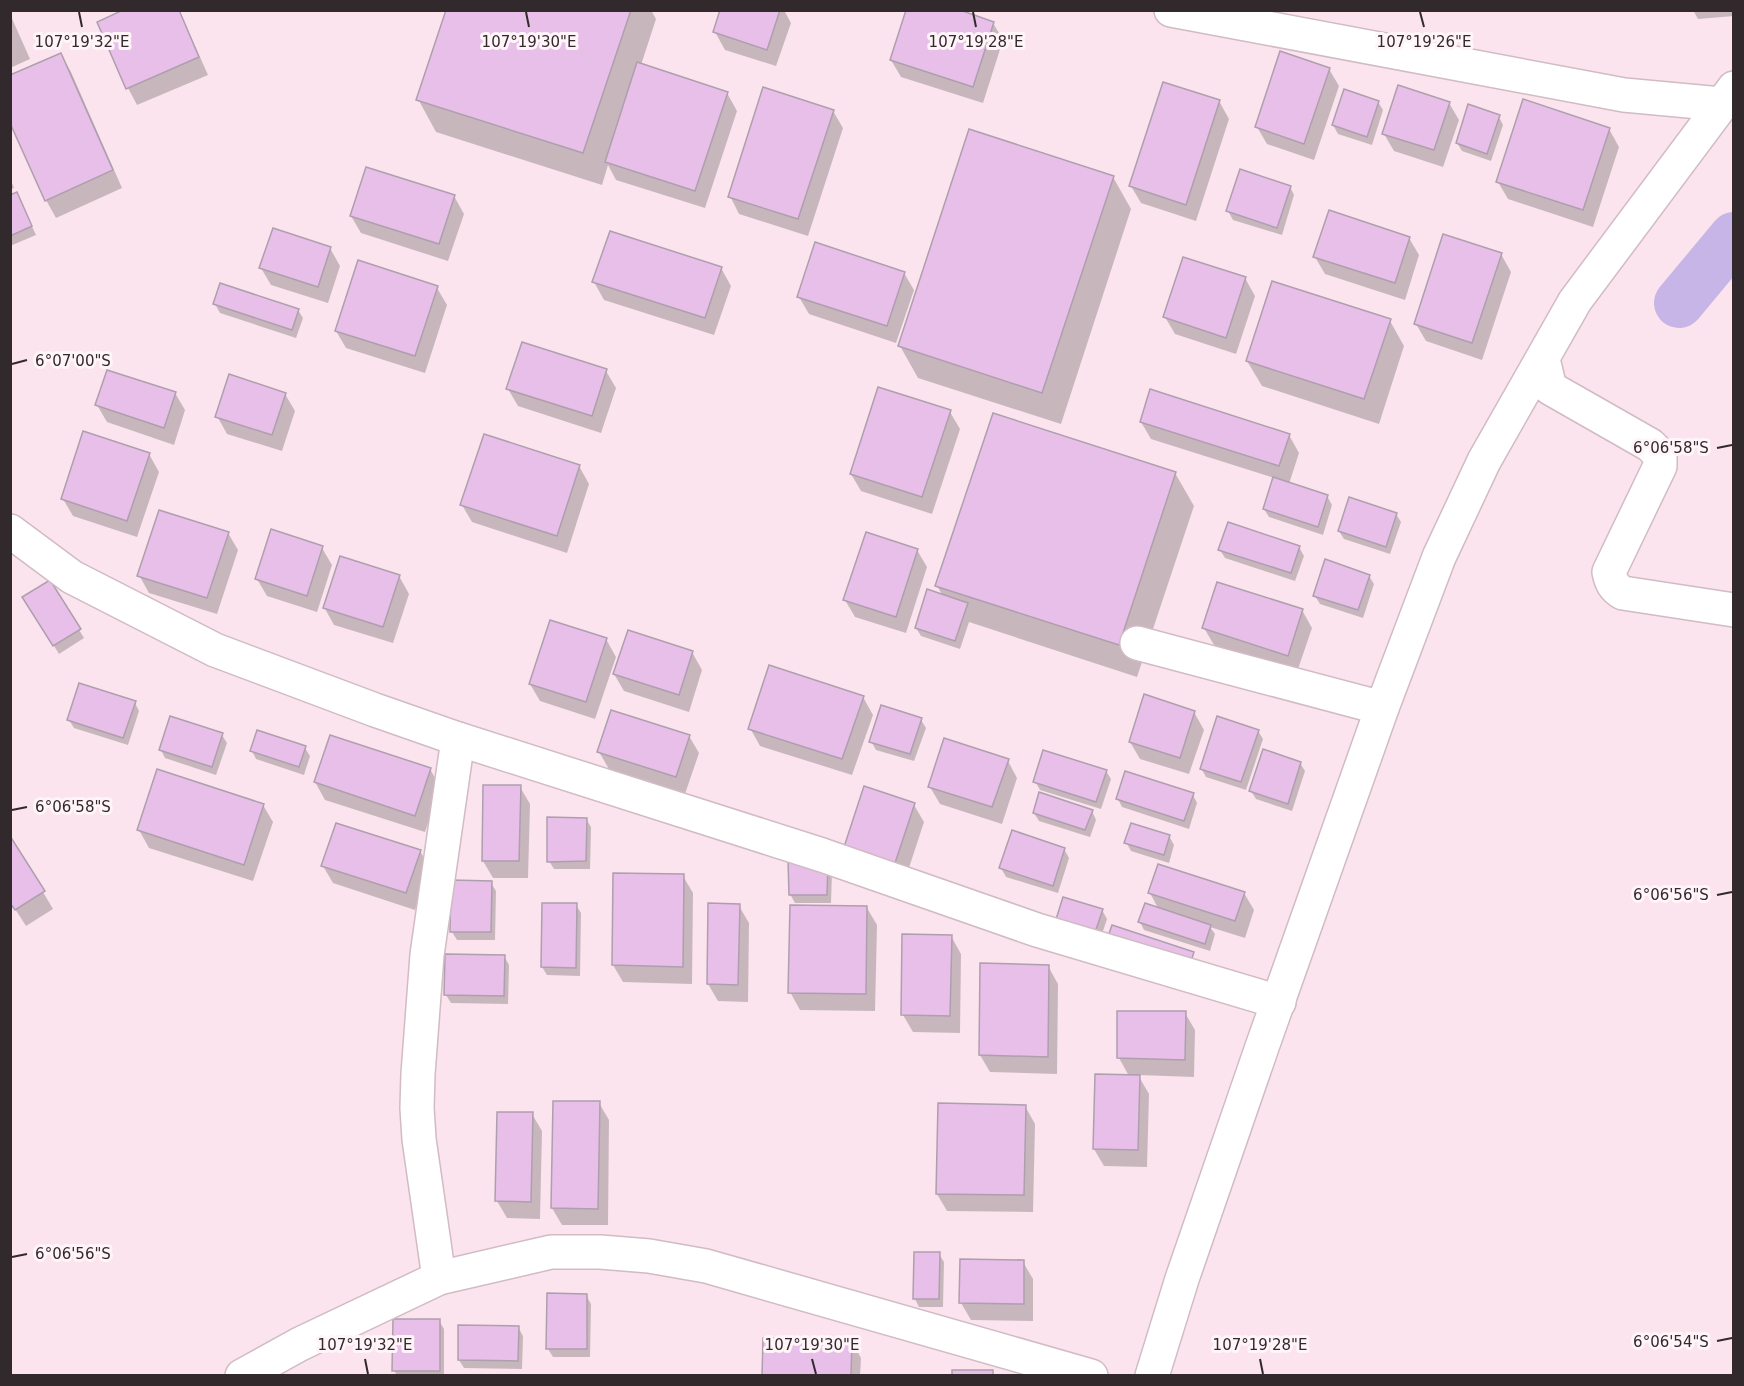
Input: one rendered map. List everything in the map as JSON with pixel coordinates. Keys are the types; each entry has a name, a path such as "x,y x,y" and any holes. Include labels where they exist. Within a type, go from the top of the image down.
{"street":[{"path":"1171,10 1624,95 1727,96"},
{"path":"1152,1376 1182,1279 1382,708 1439,557 1485,461 1547,373 1575,301 1727,96"},
{"path":"1547,373 1650,445 1660,455 1660,466 1613,562 1610,580 1616,589 1734,610"},
{"path":"10,531 72,577 215,650 458,739 822,855 1037,930 1279,1002"},
{"path":"1137,643 1382,708"},
{"path":"440,1278 419,1139 418,1074 427,955 458,739"},
{"path":"242,1376 300,1344 440,1278 551,1252 600,1252 650,1256 706,1266 1091,1376"}],"building":[{"path":"123,10 179,10 199,57 126,89 97,22"},
{"path":"446,10 631,10 583,153 416,100"},
{"path":"720,10 780,10 767,50 713,32"},
{"path":"906,10 960,10 994,22 973,87 890,60"},
{"path":"1280,51 1330,68 1304,144 1255,127"},
{"path":"61,53 113,170 45,201 10,123 10,75"},
{"path":"637,62 728,92 695,191 605,162"},
{"path":"1163,82 1220,100 1186,205 1129,186"},
{"path":"1398,85 1450,102 1434,150 1382,134"},
{"path":"763,87 834,110 798,219 728,197"},
{"path":"1344,89 1379,101 1367,137 1332,125"},
{"path":"1523,99 1610,128 1583,210 1496,182"},
{"path":"1468,104 1500,115 1487,154 1456,143"},
{"path":"969,129 1114,176 1042,393 898,346"},
{"path":"366,167 455,195 439,244 350,216"},
{"path":"1240,169 1291,186 1277,228 1226,211"},
{"path":"17,192 32,226 10,236 10,195"},
{"path":"1329,210 1410,237 1395,283 1313,257"},
{"path":"273,228 331,247 318,287 259,268"},
{"path":"610,231 722,267 705,318 592,282"},
{"path":"1443,234 1502,253 1472,343 1414,324"},
{"path":"815,242 905,272 887,326 797,297"},
{"path":"1183,257 1246,277 1226,338 1163,317"},
{"path":"358,260 438,286 415,356 335,331"},
{"path":"1272,281 1391,319 1364,399 1246,361"},
{"path":"220,283 299,309 292,330 213,304"},
{"path":"522,342 607,369 592,416 506,389"},
{"path":"107,370 176,392 164,428 95,405"},
{"path":"229,374 286,393 272,435 215,417"},
{"path":"878,387 951,410 922,497 850,474"},
{"path":"1150,389 1290,434 1279,466 1140,422"},
{"path":"993,413 1176,472 1119,645 935,586"},
{"path":"83,431 150,453 127,521 61,499"},
{"path":"484,434 580,465 557,536 460,505"},
{"path":"1273,477 1328,495 1318,527 1263,509"},
{"path":"1349,497 1397,513 1386,547 1338,531"},
{"path":"159,510 229,532 207,598 137,576"},
{"path":"1228,522 1300,546 1291,573 1218,550"},
{"path":"271,529 323,546 307,596 255,579"},
{"path":"866,532 918,549 896,617 843,600"},
{"path":"340,556 400,575 383,627 323,608"},
{"path":"1325,559 1370,575 1358,610 1313,596"},
{"path":"50,580 81,629 53,646 22,597"},
{"path":"1217,582 1303,609 1288,656 1202,628"},
{"path":"927,589 968,603 955,641 915,628"},
{"path":"550,620 607,638 586,702 529,684"},
{"path":"628,630 693,651 679,695 613,674"},
{"path":"769,665 864,696 842,759 748,729"},
{"path":"79,683 136,701 123,738 67,720"},
{"path":"1144,694 1195,711 1180,758 1129,742"},
{"path":"881,705 922,718 910,754 869,742"},
{"path":"611,710 690,735 676,777 597,752"},
{"path":"170,716 223,733 212,767 159,750"},
{"path":"1217,716 1259,730 1241,782 1200,769"},
{"path":"257,730 306,746 299,767 250,751"},
{"path":"330,735 431,768 415,816 314,782"},
{"path":"944,738 1009,759 992,807 928,787"},
{"path":"1263,749 1301,762 1288,804 1249,791"},
{"path":"1043,750 1107,770 1096,802 1033,782"},
{"path":"157,769 264,804 244,865 137,830"},
{"path":"1125,771 1194,793 1184,821 1116,799"},
{"path":"483,785 521,785 519,861 482,861"},
{"path":"864,786 915,803 895,863 844,847"},
{"path":"1039,792 1093,810 1085,830 1033,813"},
{"path":"547,817 587,818 586,861 547,862"},
{"path":"336,823 421,850 406,893 321,866"},
{"path":"1131,823 1170,835 1164,855 1124,843"},
{"path":"1012,830 1065,848 1053,886 999,868"},
{"path":"10,836 45,891 15,910 10,903"},
{"path":"788,860 828,861 827,895 789,895"},
{"path":"1158,864 1245,892 1235,921 1148,893"},
{"path":"613,873 684,874 683,967 612,965"},
{"path":"451,880 492,881 491,932 450,932"},
{"path":"1063,897 1103,909 1092,941 1053,929"},
{"path":"542,903 577,903 576,968 541,967"},
{"path":"708,903 740,904 738,985 707,984"},
{"path":"1145,903 1211,925 1205,944 1138,922"},
{"path":"790,905 867,906 866,994 788,993"},
{"path":"1112,925 1194,952 1186,977 1103,951"},
{"path":"902,934 952,935 950,1016 901,1015"},
{"path":"445,954 505,955 504,996 444,995"},
{"path":"980,963 1049,965 1048,1057 979,1055"},
{"path":"1117,1011 1186,1011 1185,1060 1117,1058"},
{"path":"1095,1074 1140,1075 1138,1150 1093,1149"},
{"path":"553,1101 600,1101 598,1209 551,1208"},
{"path":"938,1103 1026,1105 1024,1195 936,1194"},
{"path":"497,1112 533,1112 531,1202 495,1201"},
{"path":"914,1252 940,1252 939,1299 913,1299"},
{"path":"960,1259 1024,1260 1024,1304 959,1303"},
{"path":"547,1293 587,1294 587,1349 546,1349"},
{"path":"393,1319 440,1319 440,1371 392,1371"},
{"path":"458,1325 519,1326 518,1361 458,1360"},
{"path":"763,1338 852,1339 851,1376 762,1376"},
{"path":"952,1370 993,1370 993,1376 952,1376"}],"waterway":[{"path":"1679,303 1734,237"}]}
